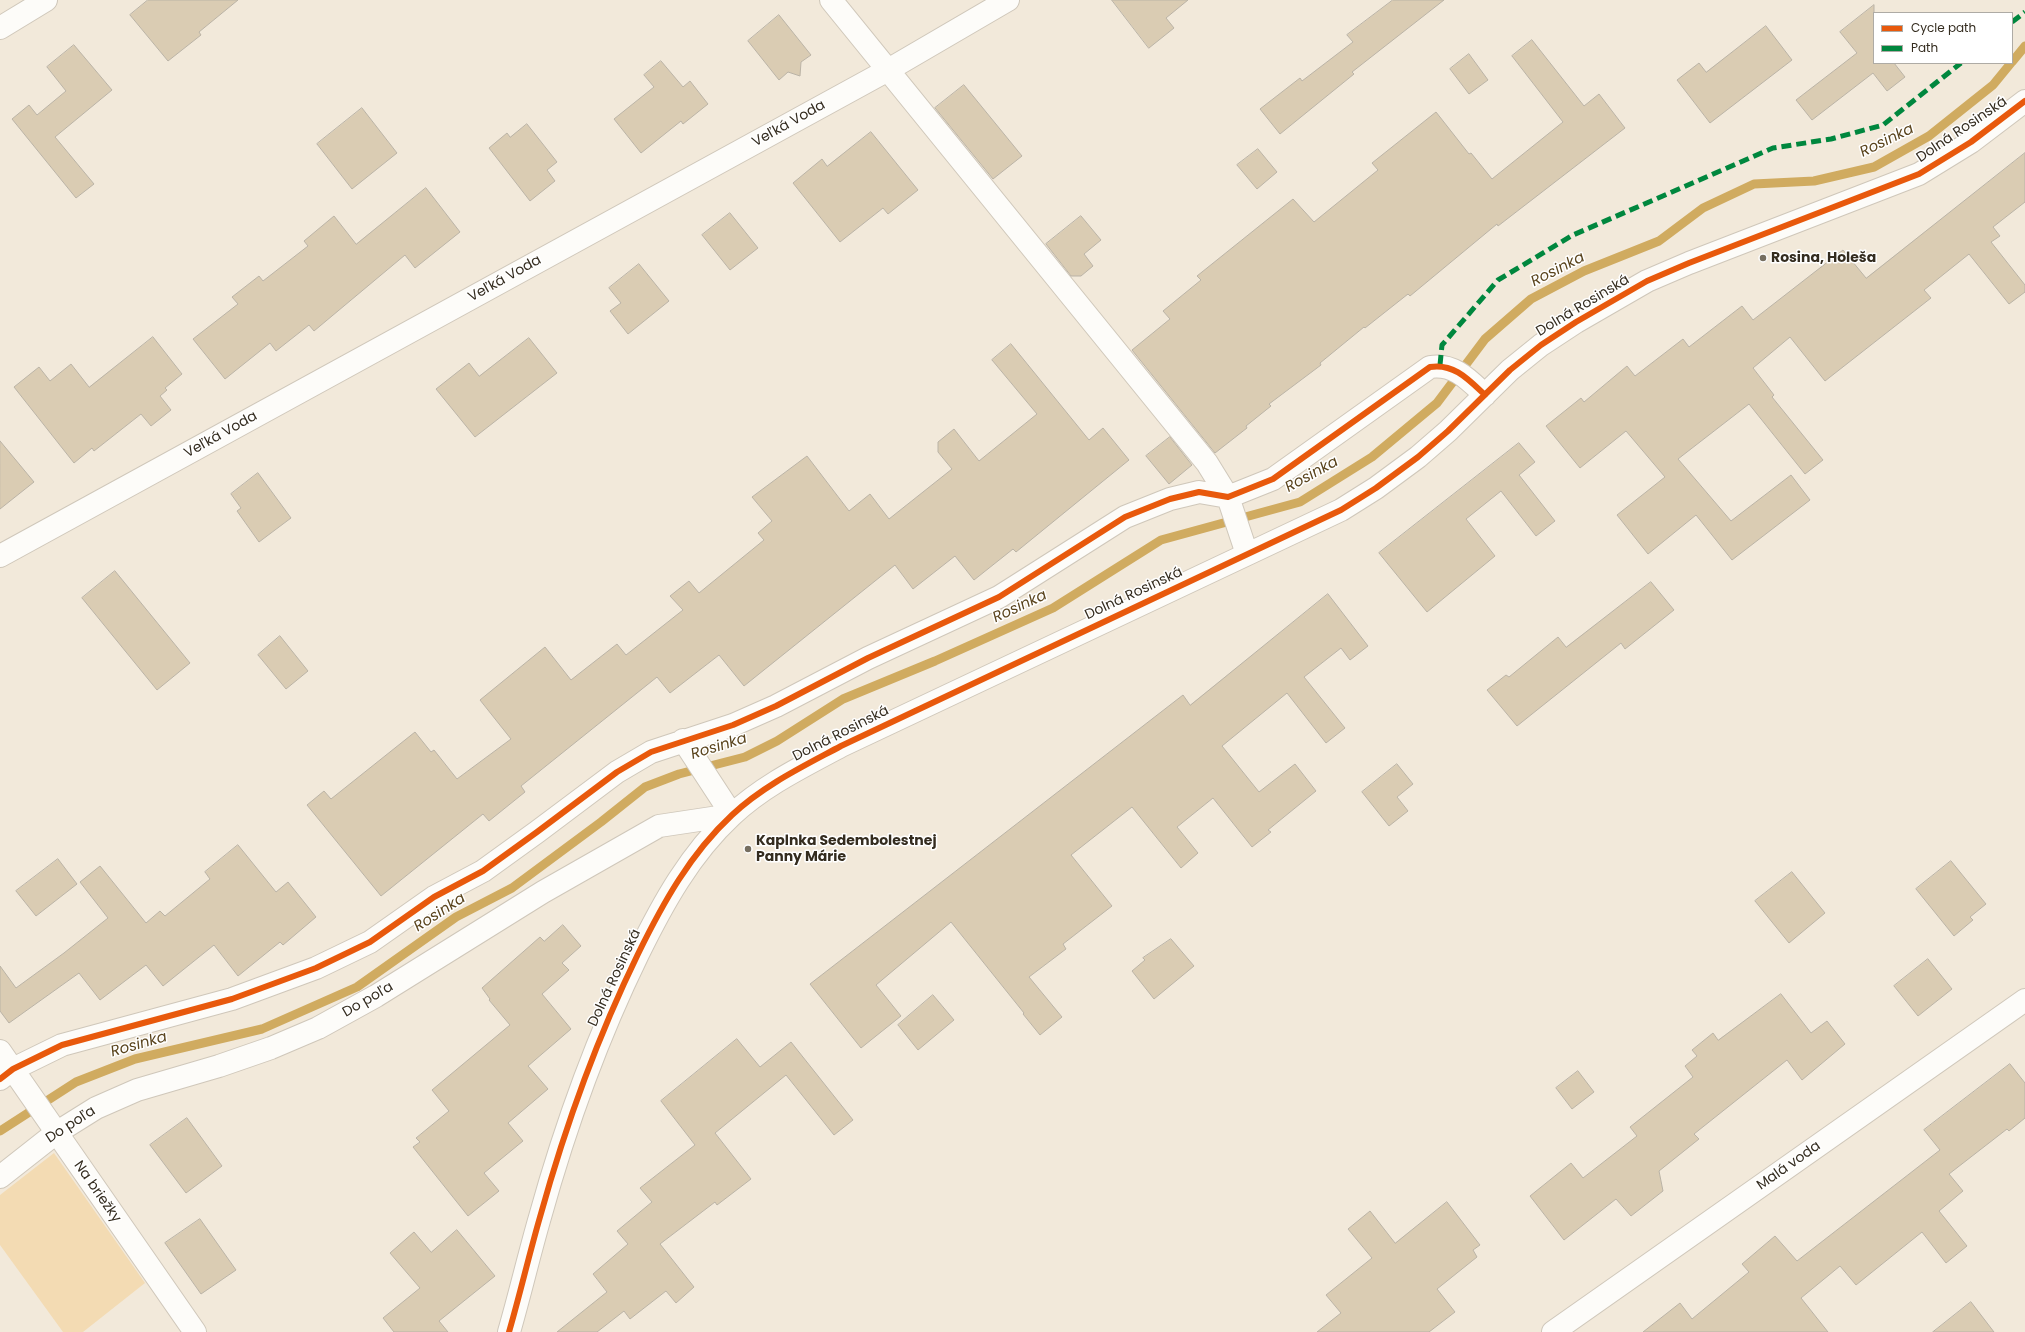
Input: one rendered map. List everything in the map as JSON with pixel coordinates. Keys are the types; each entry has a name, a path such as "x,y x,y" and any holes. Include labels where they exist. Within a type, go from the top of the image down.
{"street":[{"path":"2,26 46,0"},
{"path":"831,0 1207,462 1233,512 1247,554"},
{"name":"Veľká Voda","path":"0,556 888,70 1008,0"},
{"name":"Dolná Rosinská","path":"509,1332 558,1154 583,1081 604,1027 644,941 680,877 707,840 732,815 771,785 842,746 1341,510 1376,488 1418,457 1448,431 1510,370 1541,345 1576,322 1634,288 1689,262 1919,174 1959,150 2025,101"},
{"path":"1233,512 1273,479 1378,406 1430,367 1440,365 1460,373 1485,395"},
{"path":"6,1074 62,1044 232,999 316,968 370,942 434,897 483,871 538,832 617,772 651,752 687,748 776,706 868,658 999,597 1125,517 1170,499 1199,492 1233,512"},
{"path":"687,748 732,815"},
{"name":"Do poľa","path":"0,1177 56,1133 96,1108 137,1090 219,1066 271,1048 318,1028 376,996 543,892 660,826 732,815"},
{"name":"Malá voda","path":"1553,1332 2025,1000"},
{"name":"Na briežky","path":"0,1051 6,1074 27,1091 195,1332"}],"shaded area":[{"path":"54,1153 145,1283 83,1332 63,1332 0,1245 0,1195"}],"building":[{"path":"148,0 238,0 199,32 201,35 168,61 130,15"},
{"path":"1112,0 1188,0 1166,18 1174,28 1149,48"},
{"path":"1393,0 1444,0 1352,72 1354,74 1280,134 1260,109 1300,78 1302,81 1353,42 1347,35"},
{"path":"1874,5 1873,64 1895,64 1905,77 1887,91 1873,73 1812,120 1796,100 1857,53 1840,32"},
{"path":"779,15 811,55 801,62 800,76 788,72 779,80 748,41"},
{"path":"1766,26 1792,60 1710,123 1677,80 1699,63 1706,72"},
{"path":"1532,40 1584,106 1599,94 1625,128 1498,226 1497,224 1410,296 1408,294 1365,328 1364,327 1320,363 1321,365 1269,404 1271,406 1246,426 1247,428 1215,453 1132,350 1170,319 1163,311 1201,280 1197,276 1293,199 1314,222 1378,170 1372,163 1436,112 1469,154 1471,153 1492,179 1563,122 1512,56"},
{"path":"74,45 112,90 55,137 94,184 76,198 12,119 29,105 37,115 66,91 47,67"},
{"path":"1469,54 1488,80 1469,94 1450,69"},
{"path":"661,61 683,87 690,81 708,104 683,124 681,121 641,153 614,119 654,87 644,75"},
{"path":"964,85 1022,156 993,179 935,108"},
{"path":"362,108 397,153 352,189 317,144"},
{"path":"527,124 557,162 547,170 555,181 530,201 489,148 507,133 510,137"},
{"path":"871,132 918,190 888,214 883,208 840,242 793,183 822,159 827,166"},
{"path":"1258,149 1277,172 1257,189 1237,165"},
{"path":"2025,153 2025,202 1993,227 2000,236 1991,242 2025,285 2025,292 2009,304 1969,254 1924,290 1931,298 1825,381 1790,337 1753,368 1774,395 1772,397 1823,460 1805,474 1749,404 1678,459 1731,521 1791,475 1810,500 1732,560 1696,515 1648,554 1617,515 1665,477 1626,431 1580,468 1546,426 1581,398 1584,402 1627,366 1635,376 1683,339 1689,347 1742,306 1753,320 1843,250 1866,278"},
{"path":"426,188 460,232 415,268 405,255 314,331 309,325 276,351 270,343 225,379 193,339 238,304 232,297 259,276 263,281 308,246 304,241 334,216 356,244"},
{"path":"730,213 758,248 730,270 702,235"},
{"path":"1081,216 1101,240 1084,254 1093,266 1081,276 1071,276 1046,244"},
{"path":"639,264 669,301 628,334 610,311 621,303 609,288"},
{"path":"153,337 182,374 165,388 167,390 160,396 171,410 151,426 141,414 94,451 92,448 74,463 14,387 39,367 50,381 71,364 89,387"},
{"path":"529,338 557,373 475,437 436,389 469,363 479,376"},
{"path":"1011,344 1089,440 1103,428 1129,460 1016,552 1013,549 974,580 955,556 913,589 895,565 744,686 719,655 670,693 657,677 521,786 525,792 489,821 483,814 381,896 307,805 324,791 331,799 415,732 431,752 434,750 457,779 511,739 480,700 545,647 571,680 617,644 626,655 683,610 670,596 689,581 699,593 764,540 758,533 772,521 752,497 807,456 849,511 870,494 889,519 952,469 938,452 938,442 954,429 979,461 1037,414 992,360"},
{"path":"1170,437 1192,465 1169,484 1146,456"},
{"path":"0,441 34,482 0,509"},
{"path":"1519,443 1535,462 1519,475 1555,521 1536,536 1501,491 1466,519 1495,556 1427,612 1379,553"},
{"path":"258,473 291,518 259,542 237,511 241,508 231,494"},
{"path":"115,571 190,663 157,690 82,598"},
{"path":"1651,582 1674,610 1625,649 1621,643 1517,726 1487,690 1506,675 1509,677 1558,637 1566,647"},
{"path":"1328,594 1368,646 1350,660 1341,648 1304,677 1345,728 1326,743 1287,693 1222,746 1259,792 1295,764 1316,791 1268,830 1271,832 1252,847 1213,798 1177,827 1198,853 1181,868 1132,807 1071,855 1112,906 1063,944 1066,949 1029,977 1062,1017 1040,1035 951,922 876,985 901,1016 861,1048 810,984 1183,695 1190,705"},
{"path":"280,636 308,671 286,689 258,655"},
{"path":"1397,764 1413,784 1397,797 1408,811 1389,826 1362,792"},
{"path":"238,845 276,892 288,882 316,917 283,945 280,942 238,976 214,945 163,986 146,965 100,1000 79,973 9,1023 0,1011 0,966 16,988 64,953 108,918 80,882 100,866 146,923 160,911 165,916 210,879 205,872"},
{"path":"58,859 77,884 36,916 16,891"},
{"path":"1951,861 1986,904 1970,917 1973,920 1954,936 1916,889"},
{"path":"1792,872 1825,913 1789,943 1755,901"},
{"path":"563,925 581,946 562,963 569,970 542,994 571,1029 528,1066 548,1089 508,1123 523,1141 484,1173 499,1191 468,1216 413,1147 420,1142 416,1138 449,1111 432,1090 510,1025 489,1000 490,999 482,988 540,937 544,941"},
{"path":"1171,939 1194,966 1154,999 1132,971 1145,960 1143,958"},
{"path":"1928,959 1952,989 1918,1016 1894,986"},
{"path":"1781,994 1811,1033 1827,1021 1845,1044 1802,1080 1787,1060 1694,1134 1699,1139 1659,1171 1663,1191 1631,1216 1616,1199 1564,1240 1530,1196 1571,1163 1583,1178 1637,1136 1630,1127 1693,1077 1685,1066 1697,1056 1692,1050 1713,1033 1718,1040"},
{"path":"933,995 954,1020 918,1050 898,1025"},
{"path":"737,1039 760,1067 791,1042 853,1120 834,1135 786,1075 715,1133 751,1179 717,1205 715,1202 660,1244 694,1287 676,1303 666,1291 630,1319 624,1311 597,1332 557,1332 607,1292 593,1274 628,1244 617,1231 652,1202 640,1188 695,1145 661,1101"},
{"path":"2010,1064 2025,1083 2025,1118 2009,1131 2007,1129 1949,1174 1963,1191 1939,1211 1967,1246 1946,1263 1922,1232 1856,1285 1840,1266 1801,1298 1828,1332 1643,1332 1680,1303 1692,1319 1749,1272 1742,1264 1775,1236 1797,1261 1940,1150 1924,1130"},
{"path":"1578,1071 1594,1092 1572,1109 1556,1088"},
{"path":"187,1118 222,1166 186,1193 150,1145"},
{"path":"1447,1202 1480,1245 1473,1250 1477,1257 1437,1289 1455,1312 1429,1332 1317,1332 1341,1313 1326,1295 1372,1258 1348,1229 1370,1211 1395,1243"},
{"path":"200,1219 236,1270 201,1294 165,1243"},
{"path":"457,1230 495,1276 439,1321 448,1332 394,1332 383,1318 420,1288 390,1253 414,1232 431,1252"},
{"path":"1971,1302 1994,1332 1933,1332"}],"waterway":[{"name":"Rosinka","path":"2013,61 2025,46"},
{"name":"Rosinka","path":"0,1131 76,1082 135,1059 262,1029 357,987 456,917 512,888 601,822 645,787 679,774 745,757 777,741 843,699 935,661 1053,608 1161,540 1300,502 1372,457 1437,403 1485,339 1531,299 1584,271 1659,241 1703,208 1754,184 1814,181 1874,167 1929,136 1993,85 2010,64"}],"marked path":[{"path":"2013,21 2025,12"},
{"path":"1440,365 1442,345 1498,280 1573,235 1773,148 1831,139 1883,125 1960,64"}],"cycle path":[{"path":"509,1332 536,1231 571,1116 596,1050 623,986 657,916 690,863 717,830 744,804 771,785 841,746 1341,510 1376,488 1418,457 1448,431 1510,370 1541,345 1576,322 1647,281 1689,263 1919,174 1971,142 2025,101"},
{"path":"0,1079 13,1069 62,1045 232,999 316,968 370,942 434,897 483,871 617,772 651,752 733,725 776,706 868,658 999,597 1125,517 1170,499 1199,492 1228,497 1273,479 1430,367 1439,366 1454,370 1467,378 1485,395"}],"place":[{"name":"Rosina, Holeša","path":"1763,258"},
{"name":"Kaplnka Sedembolestnej Panny Márie","path":"748,849"}]}
